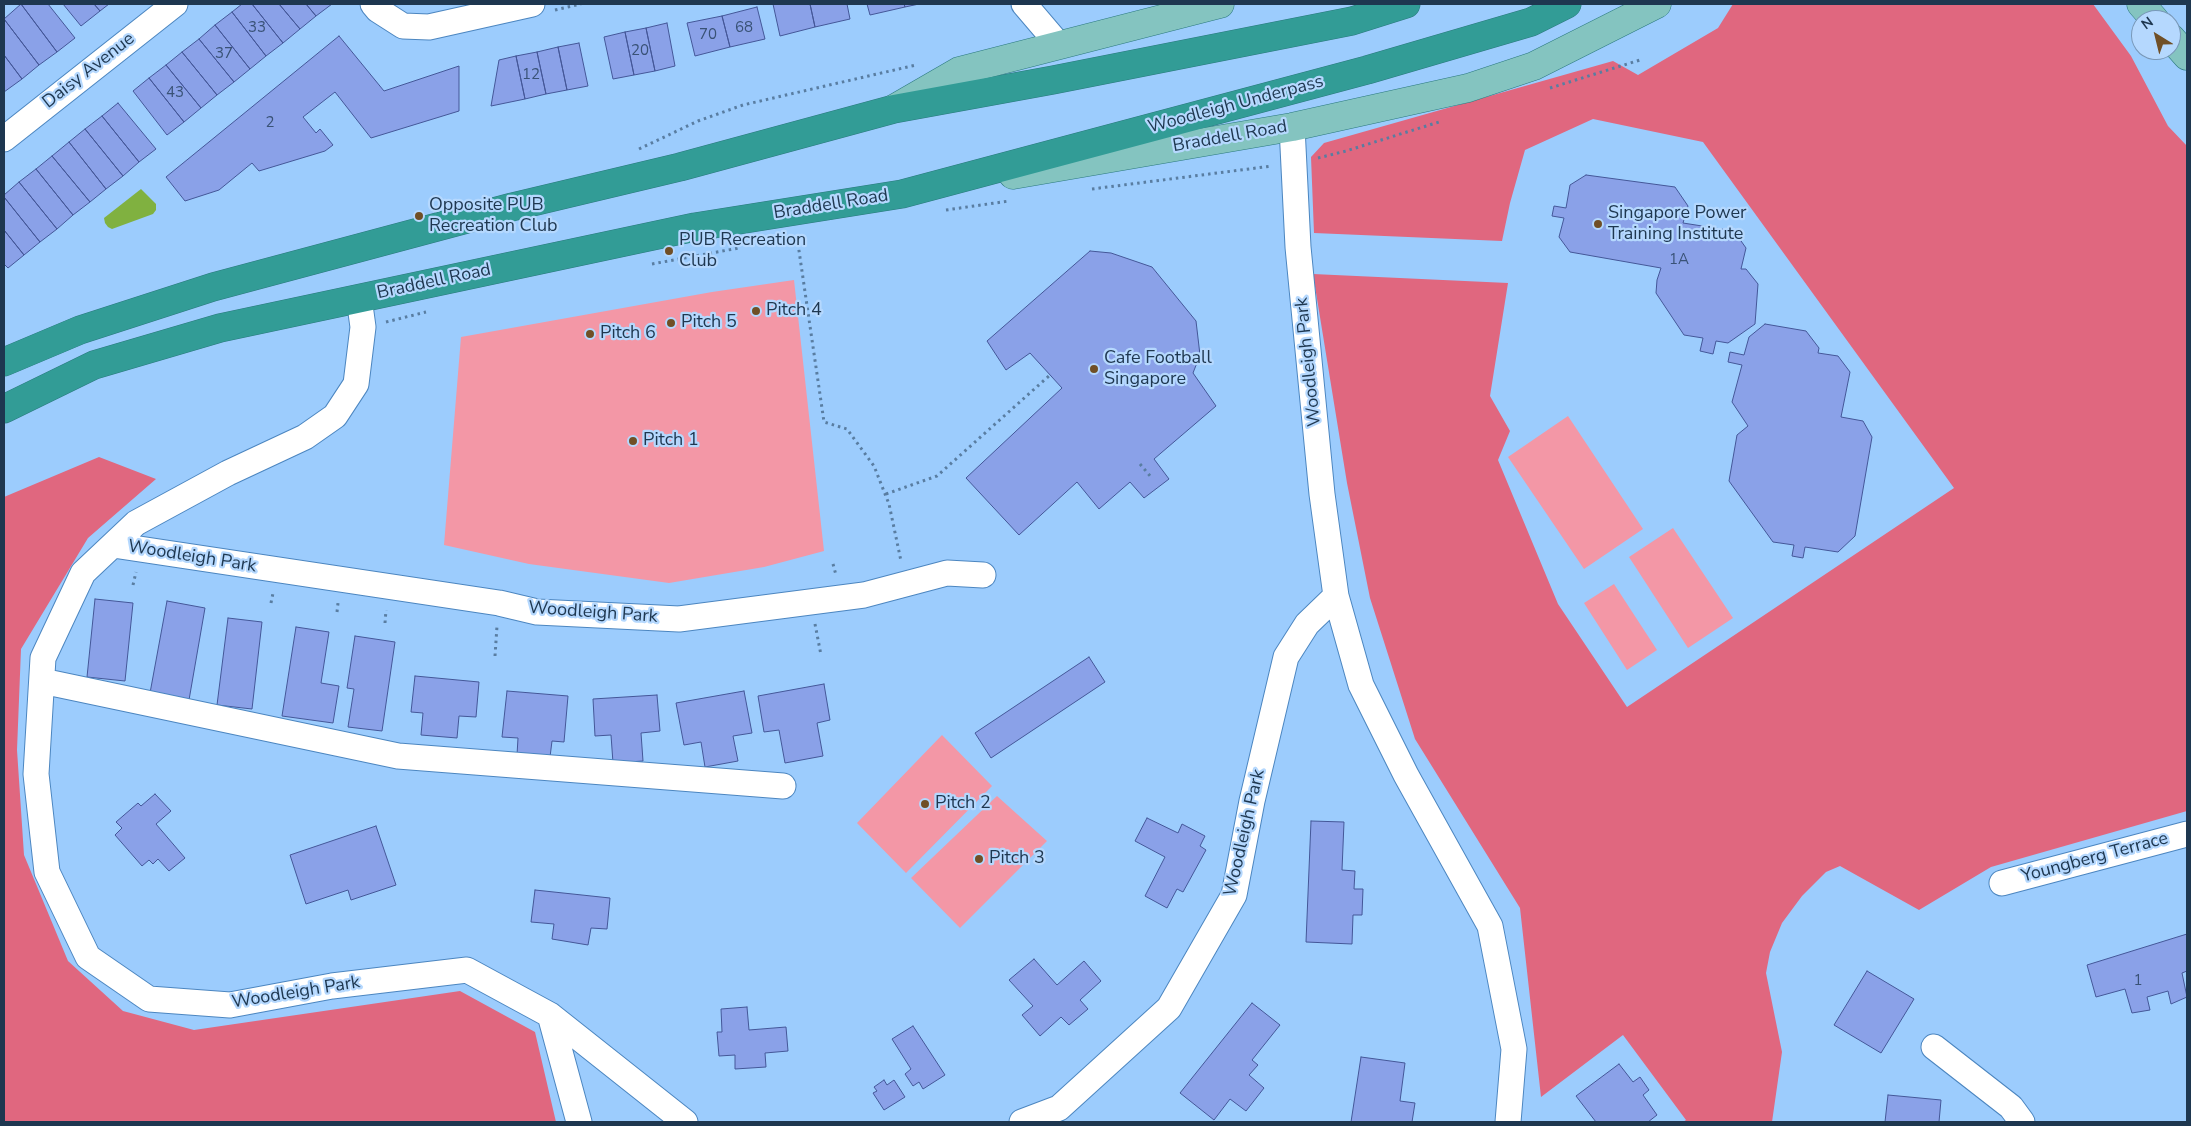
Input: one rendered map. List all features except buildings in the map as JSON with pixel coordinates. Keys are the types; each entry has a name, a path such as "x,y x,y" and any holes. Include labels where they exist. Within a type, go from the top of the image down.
{"highway":[{"path":"4,362 80,330 213,288 512,207 680,167 894,109 1342,23 1406,4"},
{"name":"Woodleigh Underpass","path":"902,194 1367,70 1531,22 1567,4"},
{"name":"Braddell Road","path":"4,409 94,365 220,328 695,227 902,194"}],"main road":[{"path":"894,109 959,71 1220,4"},
{"name":"Braddell Road","path":"902,194 1292,127 1468,88 1534,66 1657,4"}],"street":[{"name":"Daisy Avenue","path":"4,139 175,4"},
{"path":"373,4 378,10 403,26 428,27 532,4"},
{"path":"1024,4 1060,45"},
{"name":"Woodleigh Park","path":"1292,127 1298,247 1322,494 1336,596 1362,685 1406,775 1490,926 1514,1049 1508,1122"},
{"name":"Woodleigh Park","path":"359,298 363,327 356,384 335,416 306,437 228,473 136,523 83,574 43,658 36,774 47,872 88,957 149,999 230,1005 332,986 467,970 550,1015 686,1122"},
{"name":"Woodleigh Park","path":"113,545 500,603 536,612 679,619 864,595 947,572 983,575"},
{"name":"Woodleigh Park","path":"1022,1122 1059,1108 1169,1008 1234,895 1252,801 1286,657 1307,624 1336,596"},
{"path":"42,681 398,756 783,786"},
{"name":"Youngberg Terrace","path":"2002,882 2187,834"},
{"path":"550,1015 579,1122"},
{"path":"1934,1047 2011,1107 2022,1122"}],"path":[{"path":"638,150 698,121 744,104 917,65"},
{"path":"787,239 806,235"},
{"path":"797,237 824,422 847,429 874,466 886,494 904,584"},
{"path":"644,266 749,246"},
{"path":"886,494 937,476 1050,375"},
{"path":"1140,464 1152,477"},
{"path":"811,602 821,655"},
{"path":"495,656 500,603"}],"shaded area":[{"path":"1733,4 2093,4 2131,56 2131,60 2133,60 2168,126 2187,146 2187,811 1991,867 1919,910 1840,866 1826,872 1802,896 1782,923 1770,952 1766,973 1782,1052 1772,1122 1683,1122 1686,1120 1623,1035 1541,1097 1520,908 1415,739 1370,598 1347,483 1313,274 1508,283 1490,396 1510,431 1498,460 1558,604 1627,707 1954,488 1703,142 1593,119 1525,150 1510,203 1502,241 1314,233 1311,157 1324,143 1613,61 1638,75 1718,28"},
{"path":"141,189 156,204 156,210 153,214 112,229 108,227 104,218"},
{"name":"Pitch 1","path":"794,280 824,551 764,567 669,583 529,564 444,545 461,337 712,292"},
{"path":"1568,416 1643,529 1584,569 1508,457"},
{"path":"99,457 156,479 88,538 21,649 17,750 24,855 68,961 123,1011 194,1030 460,991 535,1032 556,1122 4,1122 4,497"},
{"path":"1673,528 1733,618 1688,648 1629,557"},
{"path":"1614,584 1657,650 1627,670 1584,603"},
{"name":"Pitch 2","path":"942,735 992,786 906,873 857,823"},
{"name":"Pitch 3","path":"997,796 1047,841 960,928 911,878"}],"place":[{"name":"Opposite PUB Recreation Club","path":"419,216"},
{"name":"Singapore Power Training Institute","path":"1598,224"},
{"name":"PUB Recreation Club","path":"669,251"},
{"name":"Pitch 4","path":"756,311"},
{"name":"Pitch 5","path":"671,323"},
{"name":"Pitch 6","path":"590,334"},
{"name":"Cafe Football Singapore","path":"1094,369"},
{"name":"Pitch 1","path":"633,441"},
{"name":"Pitch 2","path":"925,804"},
{"name":"Pitch 3","path":"979,859"}]}
